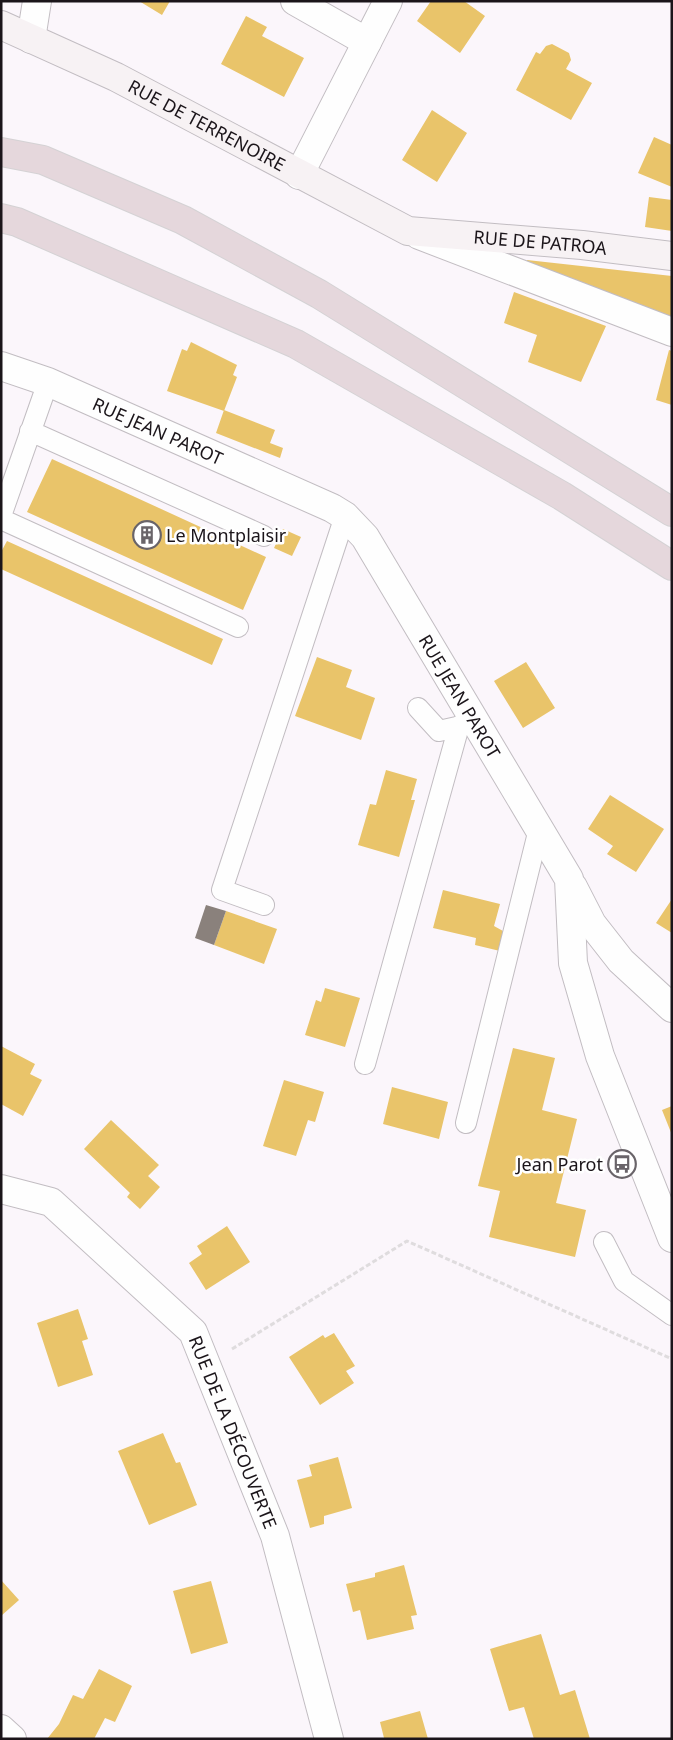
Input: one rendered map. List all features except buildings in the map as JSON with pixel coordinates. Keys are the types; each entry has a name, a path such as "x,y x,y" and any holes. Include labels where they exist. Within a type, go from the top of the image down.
{"highway":[{"path":"1,152 42,160 184,220 319,294 672,512"},
{"path":"1,218 17,222 296,344 562,496 672,566"}],"street":[{"path":"31,38 37,1"},
{"path":"295,1 367,42"},
{"path":"299,174 388,1"},
{"name":"RUE DE TERRENOIRE","path":"1,25 116,77 408,231"},
{"path":"408,231 672,332"},
{"name":"RUE DE PATROA","path":"408,231 672,256"},
{"name":"RUE JEAN PAROT","path":"1,366 48,382 332,508 345,516 365,537 468,724 539,830 569,879 573,963 600,1056 672,1238"},
{"path":"569,879 592,924 621,961 672,1008"},
{"name":"RUE DE LA DÉCOUVERTE","path":"1,1189 51,1202 193,1332 274,1536 329,1739"},
{"path":"1,1729 12,1739"}],"lane":[{"path":"48,382 1,518 238,627"},
{"path":"30,431 264,536"},
{"path":"264,905 222,890 345,516"},
{"path":"418,708 439,731 468,724"},
{"path":"364,1064 468,724"},
{"path":"466,1123 539,830"},
{"path":"604,1242 624,1281 672,1315"}],"path":[{"path":"206,1365 407,1241 672,1359"}],"place":[{"name":"Le Montplaisir","path":"147,535"},
{"name":"Jean Parot","path":"622,1164"}]}
